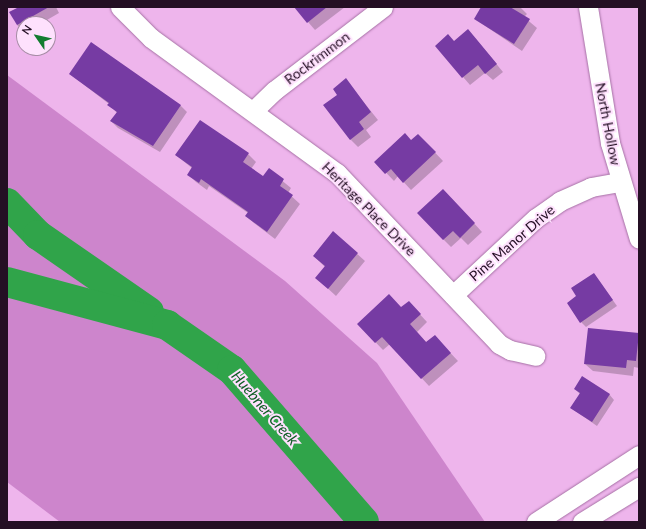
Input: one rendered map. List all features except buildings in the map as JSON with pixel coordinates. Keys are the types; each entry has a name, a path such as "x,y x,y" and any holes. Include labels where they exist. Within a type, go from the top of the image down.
{"street":[{"name":"Heritage Place Drive","path":"120,7 151,38 337,173 499,344 510,350 535,356"},
{"name":"Rockrimmon","path":"253,112 275,90 383,7"},
{"name":"North Hollow","path":"592,8 610,143 619,182 639,239"},
{"name":"Pine Manor Drive","path":"453,295 536,218 560,201 591,187 619,182"},
{"path":"536,522 639,455"},
{"path":"582,522 639,487"}],"shaded area":[{"path":"7,75 285,281 377,363 485,522 60,522 7,482"}],"waterway":[{"path":"7,203 38,235 149,312"},
{"name":"Huebner Creek","path":"7,282 167,325 232,370 364,522"}]}
